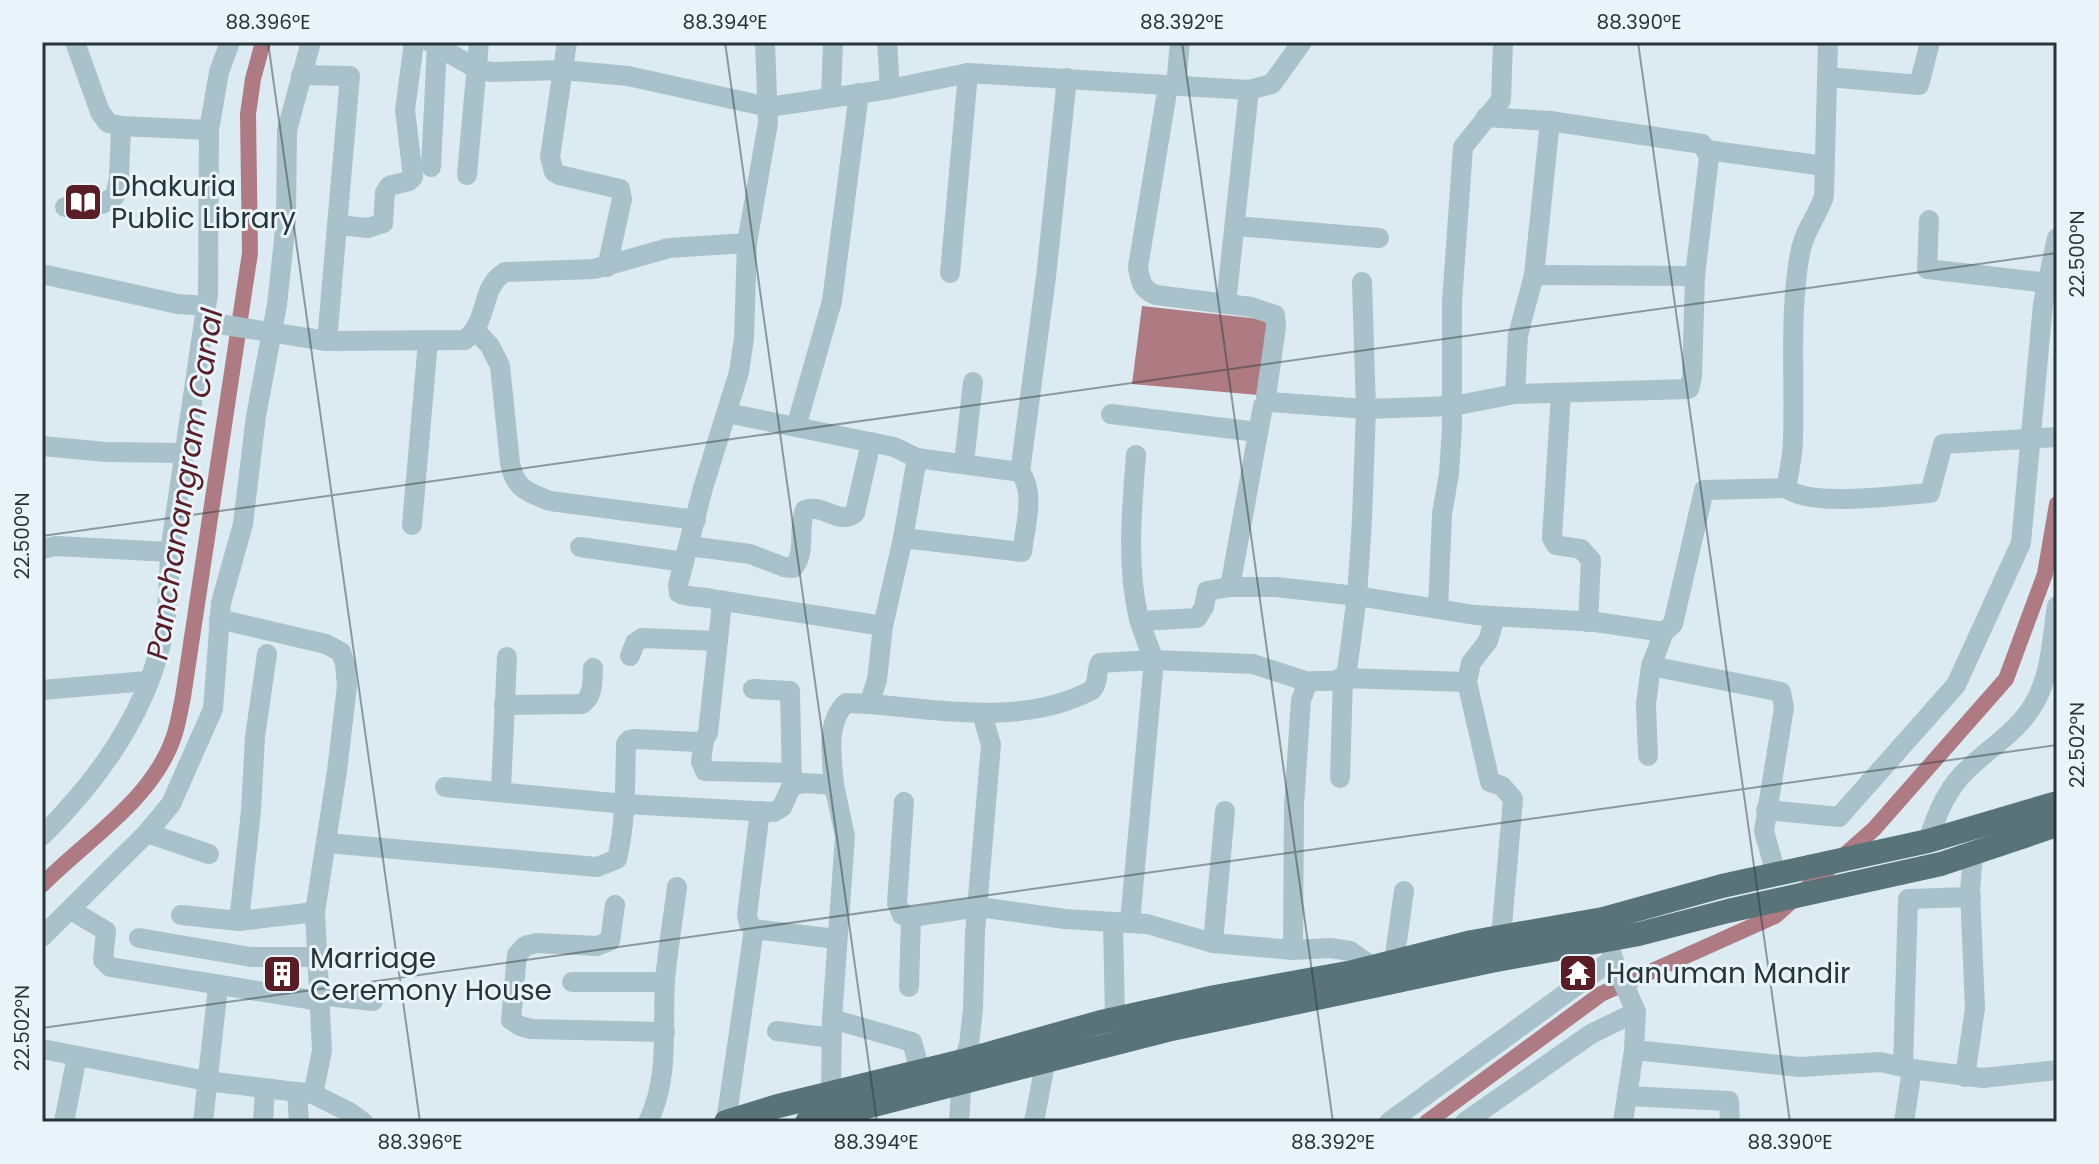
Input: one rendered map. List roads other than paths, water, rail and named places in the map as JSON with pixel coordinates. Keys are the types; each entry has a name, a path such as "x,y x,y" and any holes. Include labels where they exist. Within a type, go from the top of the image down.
{"main road":[{"path":"726,1122 920,1071 963,1072 1046,1059 1167,1030 1444,960 1501,937 1603,919 1722,886 1917,844 2057,803"},
{"path":"811,1122 1115,1018 1384,965 1612,953 1746,907 1941,864 2057,825"}],"street":[{"path":"75,42 100,112 108,123 209,130"},
{"path":"42,836 103,769 129,724 161,644 170,552 206,312 209,130 219,72 230,42"},
{"path":"42,937 147,833 178,794 213,709 219,619 226,581 243,524 265,332 286,221 287,130 311,42"},
{"path":"337,225 368,228 383,223 385,193 389,186 413,177 405,110 414,42"},
{"path":"467,175 479,42"},
{"path":"567,42 551,166 559,175 620,189 622,199 607,267"},
{"path":"765,42 769,107 764,153 747,243 744,338 739,372 686,554 679,593 883,626"},
{"path":"831,97 833,42"},
{"path":"887,42 890,89"},
{"path":"1180,42 1138,267 1140,282 1147,292 1156,295 1261,309 1275,315 1266,397 1269,402 1366,409 1453,406 1515,394 1689,389 1695,276 1709,157 1707,150 1702,144 1550,121 1486,117"},
{"path":"431,167 434,44 477,69 492,72 563,70 628,76 769,107 890,89 968,73 1249,90 1272,84 1302,42"},
{"path":"1438,609 1440,543 1449,474 1453,406 1452,302 1463,147 1501,100 1503,42"},
{"path":"1786,488 1793,442 1795,298 1800,254 1806,230 1824,196 1828,42"},
{"path":"1828,77 1919,85 1930,42"},
{"path":"950,273 968,73"},
{"path":"301,75 350,76 327,341"},
{"path":"1020,472 1046,277 1067,78"},
{"path":"1226,304 1249,90"},
{"path":"796,427 832,301 859,93"},
{"path":"1515,394 1518,335 1534,275 1550,121"},
{"path":"65,207 102,204 115,196 119,179 121,126"},
{"path":"1707,150 1824,166"},
{"path":"1929,220 1927,269 2048,283"},
{"path":"1236,226 1379,238"},
{"path":"1766,810 1839,817 1956,685 2021,543 2043,437 2043,304 2057,238"},
{"path":"42,274 178,304 206,312 225,325 265,332 327,341 465,340 476,331 495,278 505,272 607,267 669,248 747,243"},
{"path":"1534,275 1695,276"},
{"path":"1340,778 1343,678 1347,671 1357,596 1366,409 1362,282"},
{"path":"476,331 490,346 500,366 510,463 518,485 550,501 696,520"},
{"path":"412,525 428,341"},
{"path":"964,463 973,382"},
{"path":"1561,393 1552,538 1556,545 1581,549 1591,560 1588,622"},
{"path":"1230,587 1263,406"},
{"path":"727,413 894,447 917,458 1020,472 1028,481 1022,552 903,538"},
{"path":"1111,414 1257,432"},
{"path":"1648,756 1646,704 1651,666 1664,632 1673,624 1704,490 1786,488 1795,495 1820,499 1930,493 1943,444 2043,437"},
{"path":"580,547 686,554 750,554 793,568 800,555 801,518 805,510 817,507 844,518 855,513 871,442"},
{"path":"42,446 106,452 184,453"},
{"path":"1115,1018 1121,922 1154,660 1140,621 1133,579 1131,519 1136,455"},
{"path":"869,704 877,680 883,626 917,458"},
{"path":"42,549 56,546 170,552"},
{"path":"1140,621 1197,618 1204,607 1207,591 1230,587 1276,587 1495,617 1588,622 1664,632"},
{"path":"718,600 722,603 722,609 708,733 701,762 705,771 834,785"},
{"path":"1917,844 1943,799 1962,775 2006,738 2051,680 2057,606"},
{"path":"1495,617 1488,641 1471,663 1467,682 1490,782 1502,786 1513,799 1501,937"},
{"path":"219,619 326,644 341,652 345,664 347,686 315,912 322,1051 305,1093 299,1122"},
{"path":"630,656 635,643 642,638 718,641"},
{"path":"239,921 251,811 255,737 267,654"},
{"path":"501,790 507,657"},
{"path":"831,1093 832,1028 845,836 834,785 830,743 838,711 846,703 982,713 1035,710 1084,695 1097,685 1097,667 1106,661 1229,661 1253,664 1308,682 1318,679 1334,682 1343,678 1467,682"},
{"path":"1651,666 1781,692 1784,708 1764,831 1776,874"},
{"path":"504,705 582,704 589,700 593,668"},
{"path":"42,690 147,681"},
{"path":"1293,950 1294,805 1301,700 1308,682"},
{"path":"445,787 625,804 779,810 792,779 790,691 753,689"},
{"path":"959,1122 963,1072 971,1030 991,745 982,713"},
{"path":"327,843 597,867 617,859 625,804 626,744 629,740 704,740"},
{"path":"904,802 897,903 902,915 911,917 979,907 1065,919 1147,924 1213,943 1350,951 1384,965 1404,891"},
{"path":"760,811 747,915 749,924 754,929 837,939"},
{"path":"1213,943 1225,811"},
{"path":"147,833 209,854"},
{"path":"1965,1077 1975,1008 1971,897 1973,854"},
{"path":"648,1122 661,1089 665,982 677,887"},
{"path":"1904,1122 1908,1068 1908,899 1971,897"},
{"path":"615,905 610,941 597,946 537,943 525,946 517,955 511,1020 531,1029 665,1032"},
{"path":"71,910 106,931 103,960 106,965 218,987 373,1001"},
{"path":"181,915 239,921 315,912"},
{"path":"909,987 911,917"},
{"path":"726,1122 754,929"},
{"path":"139,938 251,957 315,957"},
{"path":"1389,1122 1612,953 1636,1011 1634,1050 1623,1122"},
{"path":"572,982 665,982"},
{"path":"203,1122 218,987"},
{"path":"1466,1122 1591,1034 1636,1011"},
{"path":"777,1031 832,1028 912,1042 920,1071"},
{"path":"42,1049 207,1081 305,1093 349,1112 363,1122"},
{"path":"1634,1050 1800,1067 1880,1062 1983,1078 2057,1070"},
{"path":"64,1122 77,1056"},
{"path":"1034,1122 1046,1059"},
{"path":"263,1122 265,1089"},
{"path":"1627,1096 1729,1101 1730,1122"}],"waterway":[{"name":"Panchanangram Canal","path":"42,885 133,801 163,761 176,729 250,253 248,114 263,42"},
{"path":"1427,1122 1601,994 1775,916 1874,829 2006,679 2045,574 2057,504"}],"place":[{"name":"Dhakuria Public Library","path":"83,202"},
{"name":"Hanuman Mandir","path":"1578,973"},
{"name":"Marriage Ceremony House","path":"282,974"}]}
